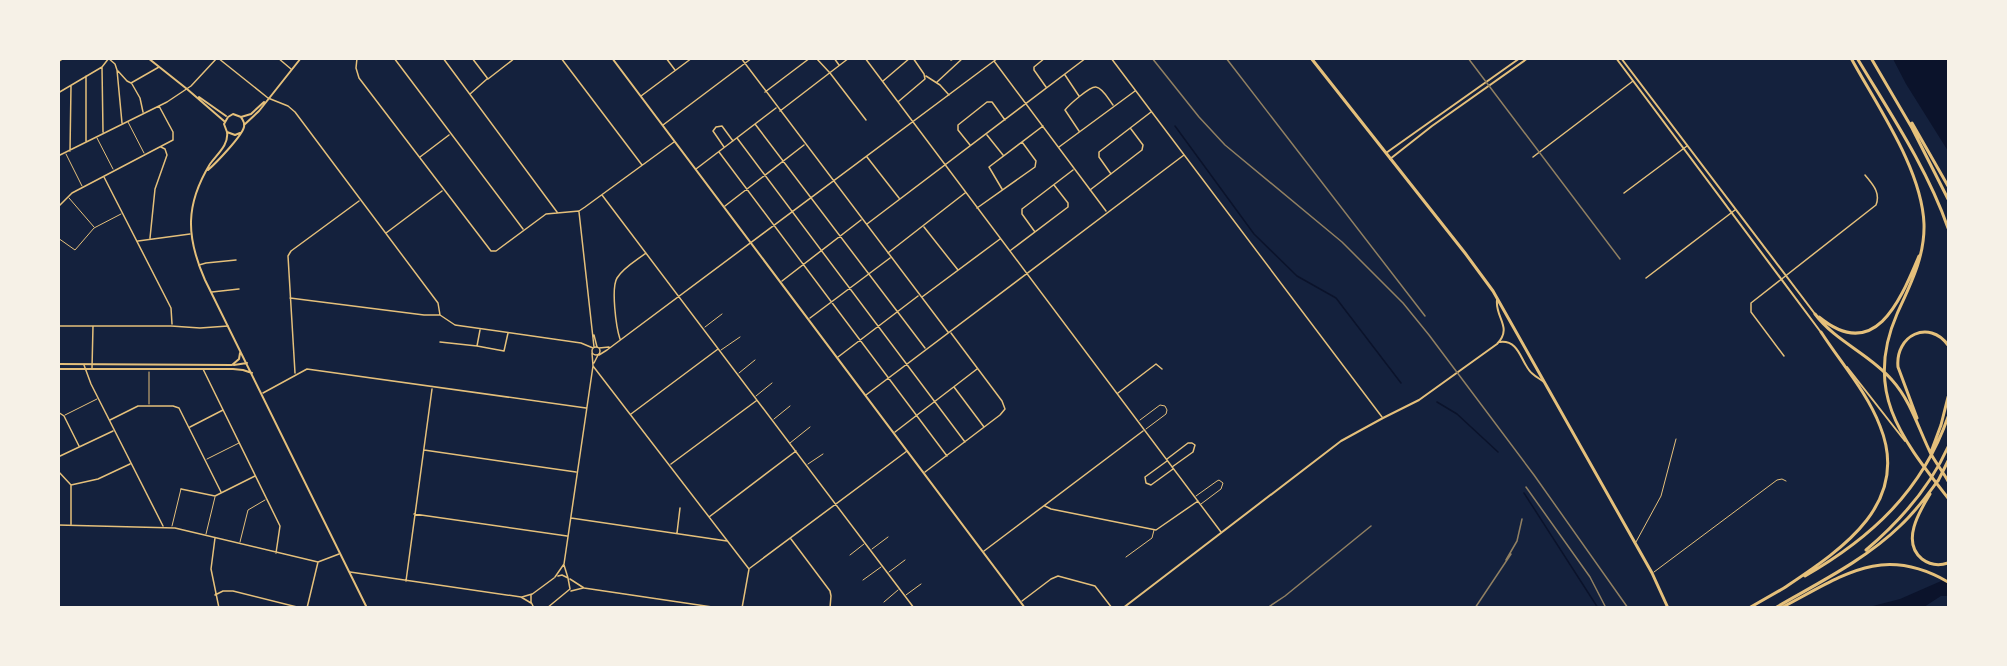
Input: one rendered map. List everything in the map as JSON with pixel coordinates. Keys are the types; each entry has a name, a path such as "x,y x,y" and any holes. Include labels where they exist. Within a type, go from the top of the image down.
{"main road":[{"path":"1311,58 1473,264 1497,298 1652,573 1668,608"},
{"path":"1851,58 1899,145 1919,193 1924,223 1923,246 1911,282 1889,332 1882,365 1884,385 1889,404 1912,450 1948,498"},
{"path":"1857,58 1914,155 1948,228"},
{"path":"1871,58 1948,186"},
{"path":"1884,78 1948,199"},
{"path":"1815,314 1834,329 1842,332 1860,333 1875,327 1892,308 1923,246"},
{"path":"1815,314 1836,337 1876,364 1891,378 1948,480"},
{"path":"1784,588 1834,553 1859,531 1876,507 1886,475 1886,448 1881,426 1872,408 1821,332"},
{"path":"1920,429 1899,370 1898,352 1908,338 1919,333 1936,334 1948,345"},
{"path":"1928,459 1941,425 1948,397"},
{"path":"1749,608 1828,563 1869,533 1906,493 1943,433 1948,417"},
{"path":"1855,559 1880,539 1911,506 1937,470 1948,447"},
{"path":"1948,461 1915,524 1912,543 1916,553 1926,562 1936,565 1948,563"},
{"path":"1775,608 1872,549 1900,526 1939,479"},
{"path":"1780,608 1840,577 1864,568 1896,564 1934,573 1948,582"}],"street":[{"path":"58,62 64,58"},
{"path":"148,58 224,121"},
{"path":"58,156 159,106 187,88 218,58 268,98 291,109 438,303 440,315"},
{"path":"278,58 292,69"},
{"path":"206,172 240,133 244,125 257,114 301,58"},
{"path":"357,58 356,68 359,78 491,251 496,251 546,214 579,211 674,142"},
{"path":"394,58 524,230"},
{"path":"443,58 558,213"},
{"path":"472,58 488,79"},
{"path":"470,94 515,58"},
{"path":"561,58 642,165"},
{"path":"612,58 1025,608"},
{"path":"666,58 676,71"},
{"path":"640,97 692,58"},
{"path":"741,58 887,253 1002,401 1005,409 1002,414 924,473"},
{"path":"662,126 752,58"},
{"path":"765,92 810,58"},
{"path":"816,58 866,120"},
{"path":"834,58 840,66"},
{"path":"779,111 849,58"},
{"path":"865,58 1221,533"},
{"path":"882,81 911,58 925,76 938,82 949,95"},
{"path":"949,58 951,60 955,58"},
{"path":"938,82 963,58"},
{"path":"989,58 1107,212"},
{"path":"593,365 599,355 620,339 998,58"},
{"path":"1045,58 1034,67 1034,70 1047,88"},
{"path":"1078,58 1081,62"},
{"path":"866,225 1086,58"},
{"path":"1111,58 1383,418"},
{"path":"1386,153 1520,58"},
{"path":"1390,159 1528,58"},
{"path":"1616,58 1912,450"},
{"path":"1621,58 1815,314"},
{"path":"58,93 102,67 109,59 116,66 117,71 122,125"},
{"path":"102,67 103,133"},
{"path":"131,83 159,67"},
{"path":"117,71 119,70 131,83 140,98 143,114"},
{"path":"1064,75 1080,97"},
{"path":"86,76 86,142"},
{"path":"897,101 923,82 925,76"},
{"path":"1533,157 1636,79"},
{"path":"70,151 71,86"},
{"path":"1079,132 1065,110 1093,87 1101,89 1114,106"},
{"path":"1059,148 1135,90"},
{"path":"194,94 228,117"},
{"path":"268,98 251,114 241,117 233,114 224,121 227,140 206,172 194,203 191,234 193,250 198,266 367,608"},
{"path":"971,145 958,129 958,125 987,102 992,102 1006,120"},
{"path":"59,206 68,196 83,187 171,142 174,138 173,132 159,106"},
{"path":"695,169 777,108"},
{"path":"1111,174 1098,153 1152,112"},
{"path":"241,117 244,125"},
{"path":"755,124 926,350"},
{"path":"725,147 713,131 716,127 722,126 733,141"},
{"path":"1002,190 989,168 1043,126"},
{"path":"1090,190 1143,149 1143,145 1130,128"},
{"path":"227,132 235,135 240,133"},
{"path":"419,158 450,134"},
{"path":"986,134 1003,155"},
{"path":"736,138 965,442"},
{"path":"978,208 1036,165 1036,161 1022,142"},
{"path":"724,207 805,145"},
{"path":"1624,193 1687,146"},
{"path":"150,238 154,195 167,155 165,149 160,147"},
{"path":"719,152 947,456"},
{"path":"866,395 1185,154"},
{"path":"867,156 899,199"},
{"path":"1035,232 1021,211 1075,169"},
{"path":"1784,356 1749,307 1753,300 1876,205 1878,194 1864,175"},
{"path":"104,176 171,308 171,326"},
{"path":"1010,251 1069,206 1054,185"},
{"path":"385,233 443,190"},
{"path":"887,253 966,193"},
{"path":"602,195 914,608"},
{"path":"295,374 287,259 289,253 360,200"},
{"path":"1646,278 1736,210"},
{"path":"579,211 594,334 599,355"},
{"path":"780,282 862,220"},
{"path":"923,226 958,270"},
{"path":"137,241 191,234"},
{"path":"837,357 1000,238"},
{"path":"620,339 617,330 615,281 621,273 646,253"},
{"path":"808,320 891,258"},
{"path":"198,266 236,260"},
{"path":"211,292 239,289"},
{"path":"290,298 424,315 440,315 451,323 580,343 596,348 613,345"},
{"path":"1497,298 1496,310 1504,330 1497,344"},
{"path":"58,326 200,328 229,326"},
{"path":"92,367 93,326"},
{"path":"477,346 480,329"},
{"path":"440,342 504,351 508,333"},
{"path":"1123,608 1341,441 1419,400 1497,344 1503,341 1513,345 1530,372 1545,382"},
{"path":"568,592 571,586 564,564 593,365 592,353 596,348"},
{"path":"631,414 719,350"},
{"path":"232,365 239,359 240,351"},
{"path":"592,353 599,355"},
{"path":"58,367 247,363"},
{"path":"1117,394 1156,364 1162,369"},
{"path":"593,365 748,569"},
{"path":"85,367 98,399 164,526"},
{"path":"92,367 241,369 252,373"},
{"path":"203,369 280,527 276,553"},
{"path":"261,393 307,369 586,408"},
{"path":"894,432 978,369"},
{"path":"406,581 433,387"},
{"path":"954,387 984,428"},
{"path":"670,465 757,400"},
{"path":"109,420 136,407 177,407 181,410 221,492"},
{"path":"189,427 223,410"},
{"path":"58,412 64,416 80,447"},
{"path":"58,457 114,430"},
{"path":"983,551 1144,430"},
{"path":"1188,443 1192,443 1195,446 1193,452 1173,468 1151,485 1146,483 1145,477 1188,443"},
{"path":"423,450 577,472"},
{"path":"742,608 748,569 908,451"},
{"path":"708,518 796,452"},
{"path":"71,485 98,479 131,464"},
{"path":"58,471 71,485 71,525"},
{"path":"181,489 215,496 255,476"},
{"path":"1044,505 1051,509 1154,530 1163,527 1198,501"},
{"path":"677,534 680,508"},
{"path":"414,514 568,536"},
{"path":"570,518 727,541"},
{"path":"58,525 164,526 318,562 339,554"},
{"path":"215,538 211,569 219,608"},
{"path":"790,538 830,591 830,608"},
{"path":"307,608 318,562"},
{"path":"521,597 532,594 555,577 564,564"},
{"path":"349,572 521,597 531,603 534,608"},
{"path":"555,577 562,575 584,588 718,607"},
{"path":"1021,602 1058,576 1095,586 1112,608"},
{"path":"547,608 568,592 584,588"},
{"path":"216,595 223,591 233,591 301,608"},
{"path":"531,603 532,594"}],"lane":[{"path":"128,122 145,155"},
{"path":"96,137 114,171"},
{"path":"65,153 83,187"},
{"path":"68,196 94,228"},
{"path":"58,238 75,250 94,228 123,213"},
{"path":"703,328 722,314"},
{"path":"719,350 740,337"},
{"path":"737,374 755,360"},
{"path":"149,369 149,406"},
{"path":"754,397 772,383"},
{"path":"64,416 98,399"},
{"path":"1138,422 1160,405 1165,406 1166,414 1144,430"},
{"path":"772,420 790,406"},
{"path":"790,443 810,427"},
{"path":"1635,543 1661,496 1676,439"},
{"path":"206,460 239,443"},
{"path":"807,466 823,454"},
{"path":"1652,573 1777,480 1781,478 1786,481"},
{"path":"1195,497 1218,480 1222,482 1223,487 1200,504"},
{"path":"171,528 181,489"},
{"path":"206,536 215,496"},
{"path":"239,544 248,510 267,498"},
{"path":"1126,557 1152,538 1154,530"},
{"path":"871,550 888,537"},
{"path":"850,555 865,543"},
{"path":"888,573 905,560"},
{"path":"863,580 882,566"},
{"path":"905,596 921,584"},
{"path":"884,602 900,589"}],"water":[{"path":"1893,59 1948,59 1948,151 1906,84"},
{"path":"1948,578 1948,596 1941,596 1924,607 1865,608 1900,599"}],"waterway":[{"path":"1175,126 1254,234 1297,276 1336,298 1401,383"},
{"path":"1437,402 1457,414 1498,452"},
{"path":"1524,493 1598,608"}],"railway":[{"path":"1152,58 1199,117 1225,145 1342,242 1403,303 1534,475 1628,608"},
{"path":"1226,58 1425,316"},
{"path":"1468,58 1620,259"},
{"path":"1526,487 1590,577 1606,608"},
{"path":"1506,560 1517,541 1522,519"},
{"path":"1267,608 1371,526"},
{"path":"1475,608 1511,554"}]}
